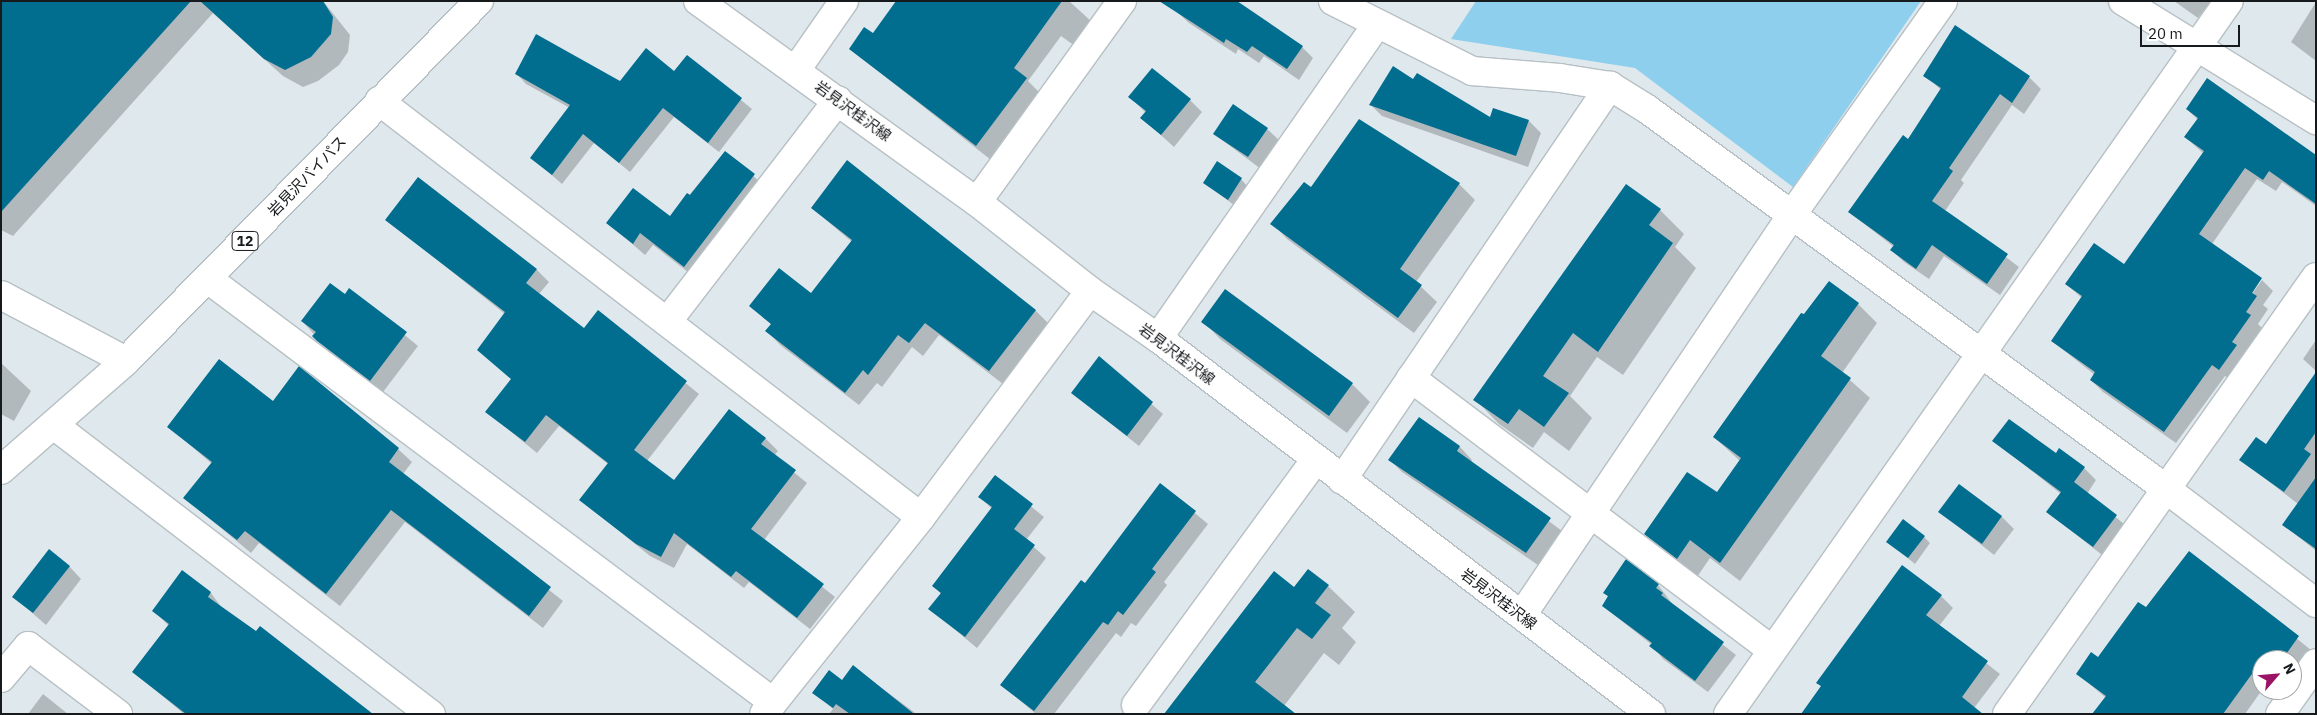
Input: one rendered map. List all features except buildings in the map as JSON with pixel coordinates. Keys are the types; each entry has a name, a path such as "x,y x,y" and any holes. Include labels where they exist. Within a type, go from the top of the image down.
{"main road":[{"name":"岩見沢バイパス","path":"1,470 55,426 126,361 479,1"},
{"name":"岩見沢桂沢線","path":"698,1 978,202 1090,291 1158,338 1522,616 1638,710"},
{"path":"796,70 844,1"},
{"path":"978,202 1122,1"},
{"path":"1333,1 1472,71 1560,78 1610,86 1647,109 1978,354 2165,488 2316,602"},
{"path":"1522,616 1790,216 1944,1"},
{"path":"2123,1 2316,120"},
{"path":"1728,714 1978,354 2230,1"},
{"path":"1158,338 1377,24"},
{"path":"1342,480 1610,86"},
{"path":"667,322 838,100"},
{"path":"379,101 921,517"},
{"path":"2007,714 2316,277"},
{"path":"208,279 768,708 921,517 1090,291"},
{"path":"1,296 126,361"},
{"path":"1411,378 1772,650"},
{"path":"55,426 431,714"},
{"path":"1136,705 1316,460"},
{"path":"1,678 28,646 118,714"},
{"path":"2280,714 2316,664"}],"shaded area":[{"path":"1476,1 1921,1 1793,187 1635,68 1451,39"}]}
